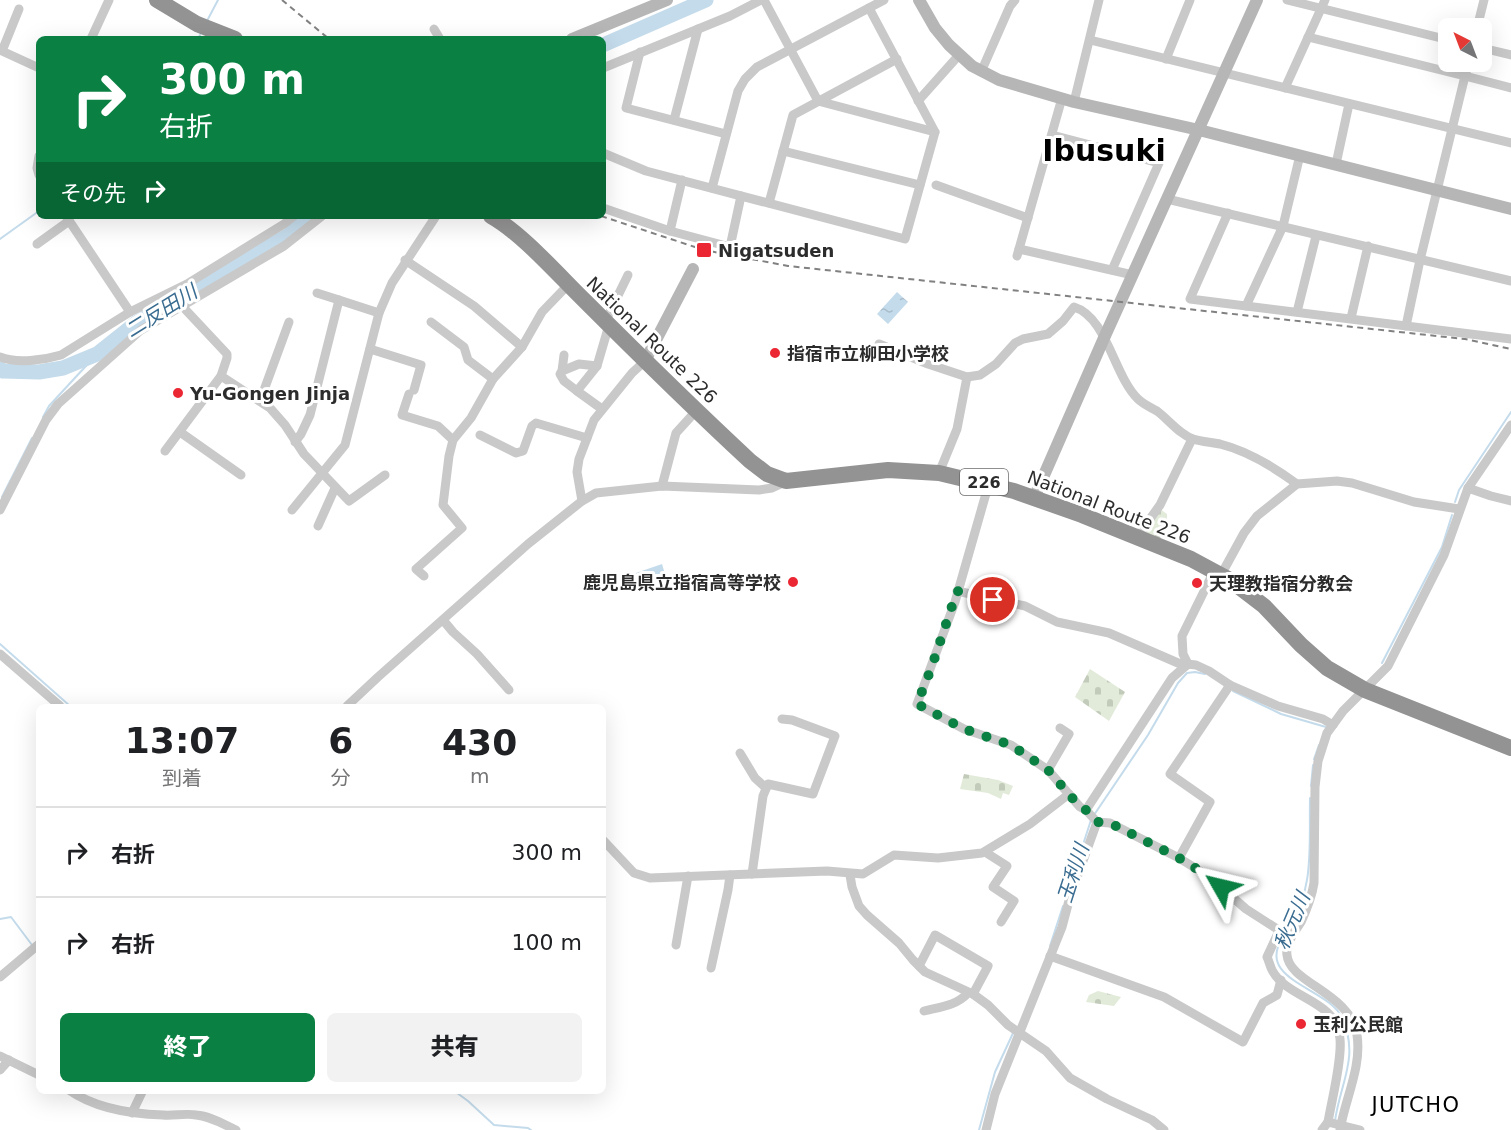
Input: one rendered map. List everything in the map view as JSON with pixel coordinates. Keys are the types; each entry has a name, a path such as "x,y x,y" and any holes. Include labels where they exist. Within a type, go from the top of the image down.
{"highway":[{"path":"158,0 197,24 228,36"},
{"name":"National Route 226","path":"495,219 508,228 568,285 696,411 767,474 786,481 888,470 914,470 989,483 1034,498 1137,537 1217,573 1250,594 1327,668 1365,690 1511,748"}],"street":[{"path":"92,36 109,0"},
{"path":"579,36 667,0"},
{"path":"606,67 763,0 818,101 934,132"},
{"path":"712,188 738,91 756,67 884,0"},
{"path":"919,0 935,28 959,55 981,72 999,80 1068,100 1199,130 1511,209"},
{"path":"981,72 1010,6 1015,0"},
{"path":"1099,0 1090,40 1068,100 1052,135 1018,253 1133,275"},
{"path":"1166,59 1189,1 1177,0"},
{"path":"1034,498 1257,0"},
{"path":"1287,0 1323,4 1438,37"},
{"path":"1480,18 1484,0"},
{"path":"1285,88 1323,4"},
{"path":"606,154 646,171 905,239 934,132 869,8"},
{"path":"19,9 2,51 36,67"},
{"path":"434,29 438,36"},
{"path":"674,120 698,29"},
{"path":"1308,37 1511,88"},
{"path":"1090,40 1511,143"},
{"path":"1492,50 1511,55"},
{"path":"640,52 626,108 726,135"},
{"path":"918,101 959,55"},
{"path":"769,203 792,115 897,60"},
{"path":"1406,326 1466,72"},
{"path":"1336,164 1349,104"},
{"path":"1052,135 1159,163 1112,270"},
{"path":"783,150 920,185"},
{"path":"1246,306 1283,226 1300,155"},
{"path":"670,231 682,180"},
{"path":"936,185 1028,218"},
{"path":"606,209 670,231 730,247 741,196"},
{"path":"1167,199 1511,282"},
{"path":"1228,213 1190,299 1511,339"},
{"path":"37,244 68,219 130,312"},
{"path":"0,357 10,360 48,359 61,356 130,312 187,284 290,219"},
{"path":"0,510 51,411 135,335 284,246 318,219"},
{"path":"292,510 345,445 379,313 405,260 434,219"},
{"path":"1297,312 1316,236"},
{"path":"1351,318 1368,246"},
{"path":"405,260 474,306 522,347"},
{"path":"582,501 577,472 594,420 632,373 645,362 693,269"},
{"path":"577,391 597,366 607,323 628,275"},
{"path":"424,576 416,568 462,528 443,505 453,440 471,418 493,379 522,347 542,312 568,285"},
{"path":"317,292 379,313"},
{"path":"296,442 310,415 339,300"},
{"path":"165,451 221,376 227,354 183,307"},
{"path":"879,344 967,377 980,375 990,369 1015,343 1048,334 1074,307 1082,309 1099,327 1134,395 1192,438 1222,444 1266,463 1297,484"},
{"path":"431,321 464,347 468,360 493,379"},
{"path":"261,401 289,322"},
{"path":"370,349 421,365 402,415 438,426 453,440"},
{"path":"564,355 561,374 564,381 602,409"},
{"path":"562,371 579,364 597,366"},
{"path":"221,376 261,401 279,417 321,473 349,501 385,475"},
{"path":"939,473 957,429 967,377"},
{"path":"662,486 676,432 696,411"},
{"path":"480,435 516,453 523,450 532,426 536,423 587,438"},
{"path":"1336,1125 1340,1040 1338,1029 1330,1014 1281,980 1272,971 1267,957 1285,934 1301,921 1312,895 1315,787 1318,761 1330,723 1388,666 1444,555 1468,488 1511,424"},
{"path":"180,432 242,475"},
{"path":"1137,537 1160,505 1192,438"},
{"path":"349,704 528,544 582,501 596,493 662,486 759,490 772,488 786,481"},
{"path":"1188,664 1183,654 1182,636 1217,573 1257,516 1297,484 1337,481 1352,483 1414,502 1459,509"},
{"path":"989,483 957,591 917,704 964,729 1004,741 1048,770 1080,807 1097,822 1110,823 1179,858 1208,876 1246,909 1285,934 1286,956 1289,962 1295,970 1339,1002 1357,1034 1356,1060 1336,1125"},
{"path":"318,526 335,488"},
{"path":"1468,488 1511,501"},
{"path":"957,591 1025,606 1057,622 1109,633 1178,663 1196,665 1209,671 1228,687 1330,723"},
{"path":"443,620 509,690"},
{"path":"0,654 58,704"},
{"path":"1086,810 1172,678 1188,664"},
{"path":"1179,858 1210,802 1170,774 1228,687"},
{"path":"752,874 763,796 768,784 813,795 835,736 792,720 782,719"},
{"path":"1048,770 1069,734 1060,728"},
{"path":"740,753 755,778 766,788"},
{"path":"606,843 634,873 650,878 827,872 864,874 894,855 938,858 985,852 1030,824 1069,794"},
{"path":"986,1130 995,1094 1050,956 1097,822"},
{"path":"985,852 1007,866 993,887 1014,901 1001,922"},
{"path":"711,968 730,875"},
{"path":"850,875 859,906 899,943 925,972 970,993 988,1005 1008,1025 1046,1051 1070,1078 1107,1099 1152,1120 1164,1130"},
{"path":"676,945 688,876"},
{"path":"919,966 935,935 988,966 970,993 961,1000 924,1011"},
{"path":"0,978 36,948"},
{"path":"1050,956 1164,997 1243,1042 1263,1003 1277,995 1281,980"},
{"path":"0,1070 4,1058 36,1074"},
{"path":"77,1094 105,1107 132,1113 196,1114 215,1119 236,1130"},
{"path":"132,1113 141,1094"},
{"path":"1322,1130 1336,1125 1360,1130"}],"green space":[{"path":"1160,509 1167,514 1167,521 1159,541 1142,534"},
{"path":"1090,669 1125,692 1109,721 1075,697"},
{"path":"964,774 998,780 1013,786 1009,795 1003,793 1001,799 988,793 960,789"},
{"path":"1098,991 1121,997 1114,1006 1086,1002 1089,995"}],"water":[{"path":"897,292 908,302 888,324 877,314"},
{"path":"662,564 668,584 639,593 633,574"}],"waterway":[{"path":"208,19 218,0"},
{"name":"二反田川","path":"606,44 706,0"},
{"path":"0,239 36,213"},
{"name":"二反田川","path":"0,369 39,372 63,368 97,354 136,323 289,235 308,219"},
{"path":"43,417 49,406 97,354"},
{"name":"秋元川","path":"1455,502 1459,490 1511,412"},
{"path":"2,497 32,438"},
{"name":"秋元川","path":"1382,663 1442,547 1452,515"},
{"path":"0,644 68,704"},
{"name":"玉利川","path":"1094,815 1148,735 1178,683 1187,673 1205,674"},
{"name":"玉利川","path":"1233,691 1281,714 1326,727"},
{"name":"秋元川","path":"1314,759 1319,745"},
{"name":"秋元川","path":"1311,786 1313,765"},
{"name":"秋元川","path":"1287,931 1302,900 1309,867 1310,798"},
{"name":"玉利川","path":"1077,863 1091,820"},
{"name":"玉利川","path":"1050,946 1063,906"},
{"path":"0,919 11,917 32,945"},
{"name":"秋元川","path":"1284,936 1277,951 1278,963 1296,982 1335,1008 1347,1032 1349,1058 1335,1121"},
{"name":"玉利川","path":"979,1130 995,1072 1014,1031"},
{"path":"458,1094 494,1125 531,1130"}],"railway":[{"path":"282,0 325,36"},
{"path":"606,218 704,250 788,266 1465,339 1511,349"}],"place":[{"name":"Nigatsuden","path":"704,250"},
{"name":"指宿市立柳田小学校","path":"775,353"},
{"name":"Yu-Gongen Jinja","path":"178,393"},
{"name":"鹿児島県立指宿高等学校","path":"793,582"},
{"name":"天理教指宿分教会","path":"1197,583"},
{"name":"玉利公民館","path":"1301,1024"}],"district":[{"name":"Ibusuki","path":"1104,150"},
{"name":"JUTCHO","path":"1416,1105"}],"route":[{"path":"993,600 957,591 917,704 964,729 1011,745 1048,770 1080,807 1097,822 1110,823 1179,858 1221,887"}]}
